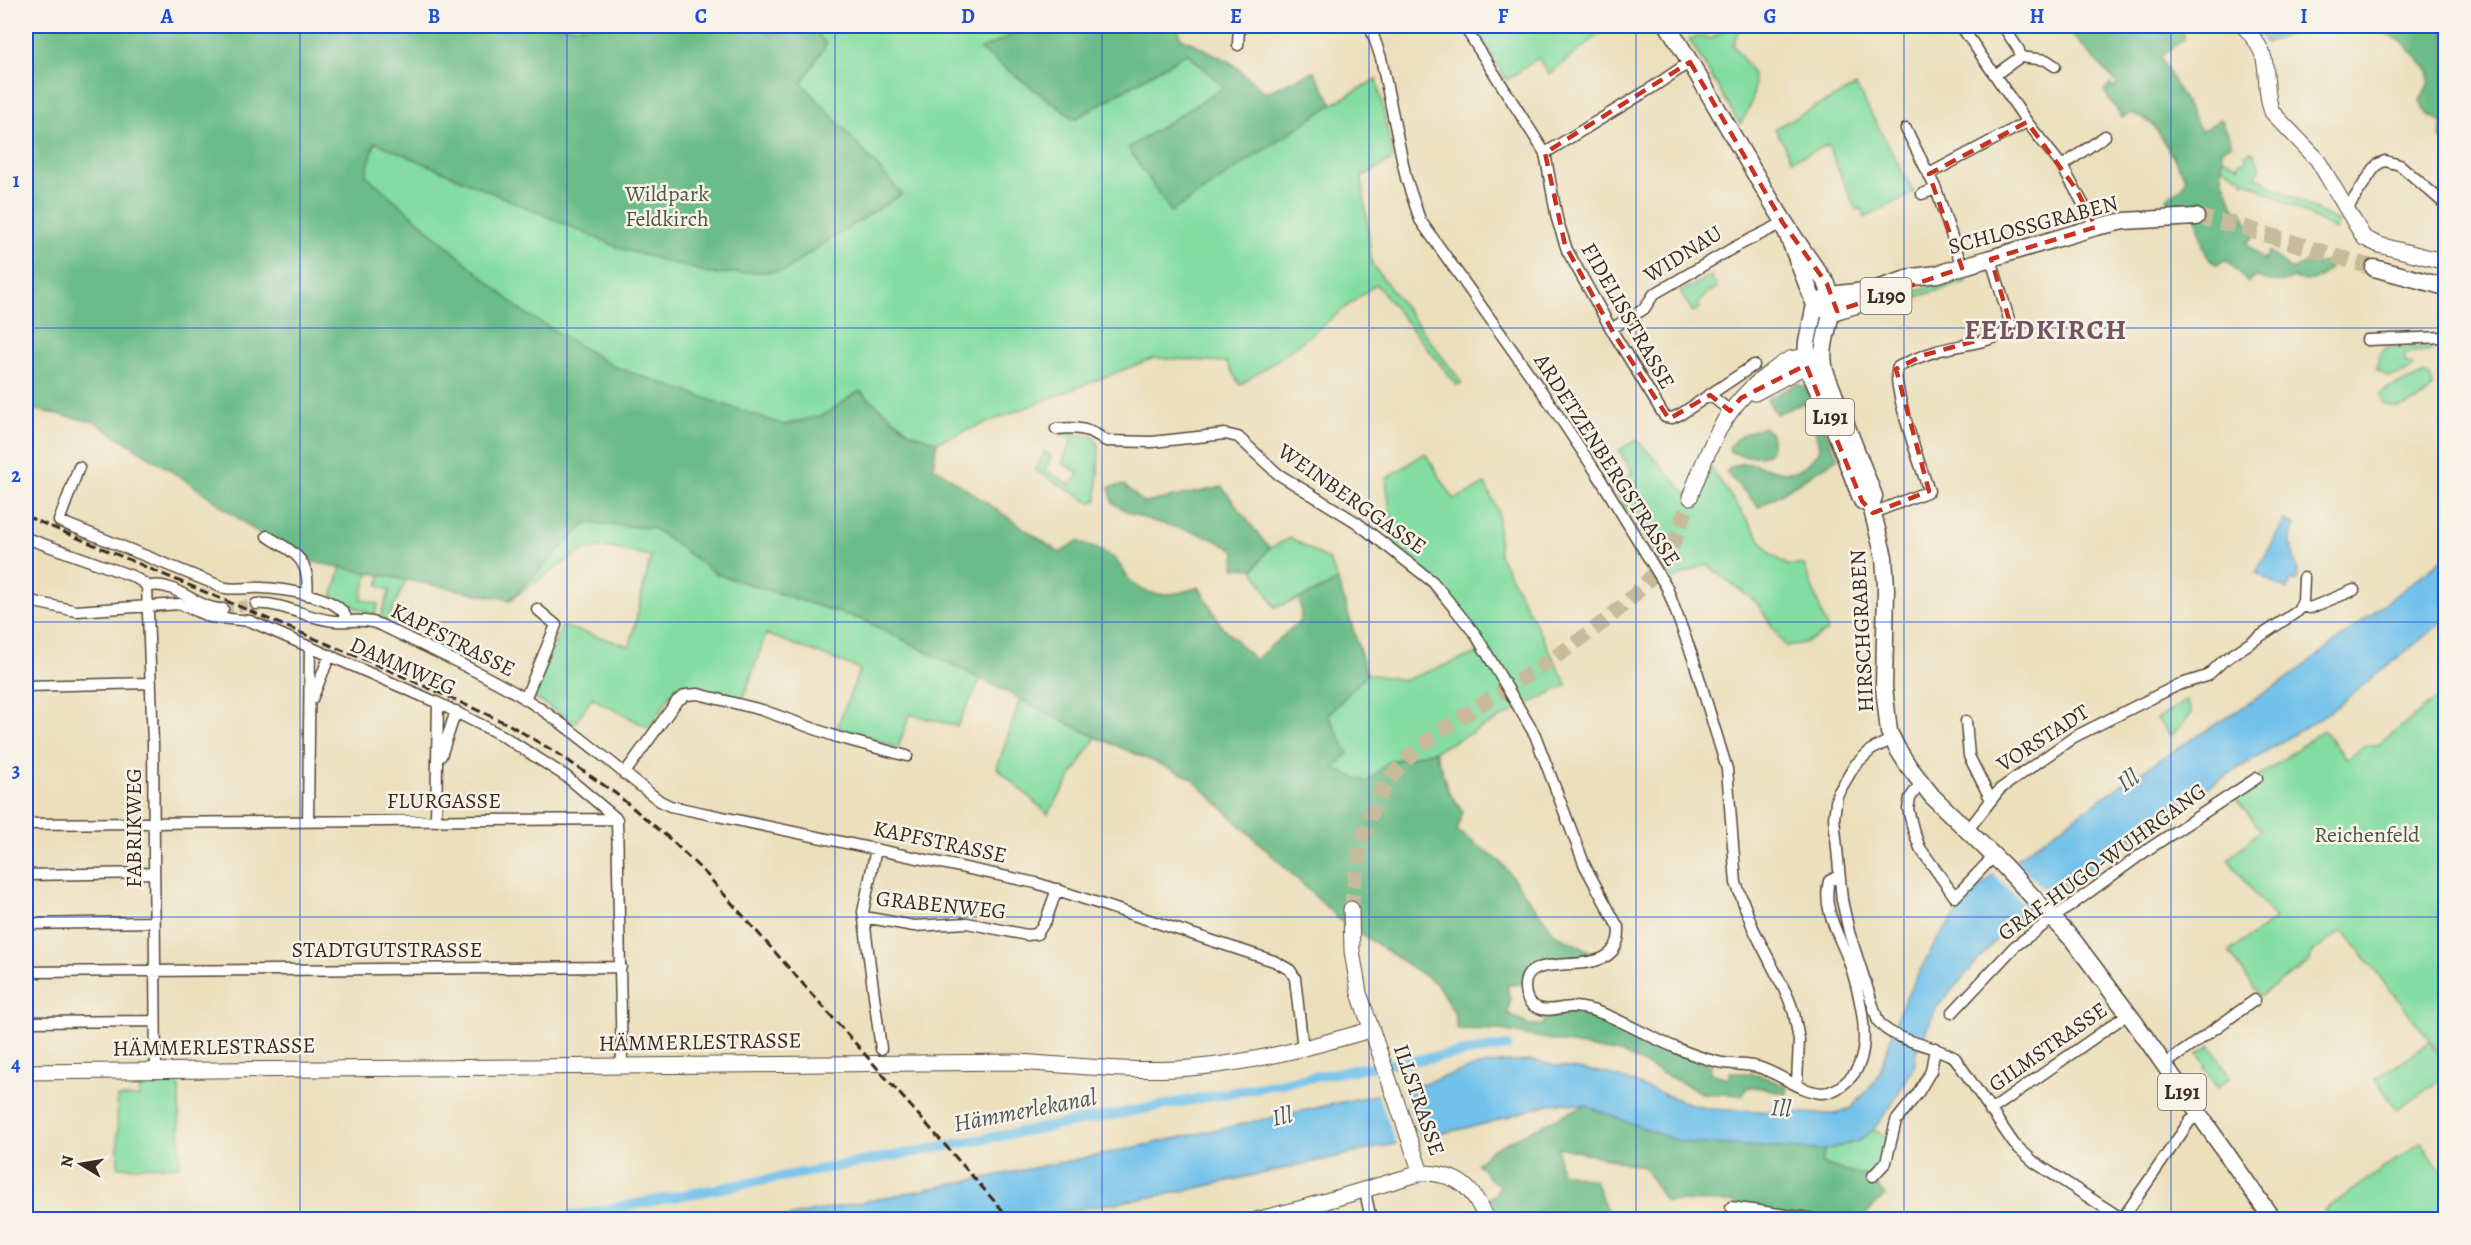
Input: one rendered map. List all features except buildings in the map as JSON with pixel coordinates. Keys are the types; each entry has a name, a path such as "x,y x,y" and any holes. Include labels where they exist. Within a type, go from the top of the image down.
{"main road":[{"name":"L190","path":"1668,26 1783,223 1827,284 1832,304 1815,305 1783,223"},
{"name":"SCHLOSSGRABEN","path":"1832,304 1916,287 1937,274 2096,226 2124,221 2196,217"},
{"path":"2374,267 2445,287"},
{"path":"1814,357 1832,304"},
{"name":"HIRSCHGRABEN","path":"1815,305 1807,342 1814,357 1825,371 1874,496 1872,509 1884,557 1886,588 1884,687 1892,739 1905,762 1921,783 1967,831 1999,860"},
{"name":"L191","path":"1999,860 2048,911 2092,964 2273,1220"}],"street":[{"path":"1238,45 1239,26"},
{"name":"ARDETZENBERGSTRASSE","path":"1370,26 1381,58 1407,185 1420,220 1550,403 1598,475 1667,588 1693,658 1727,769 1736,883 1753,928 1788,996 1794,1013 1799,1040 1797,1083"},
{"name":"FIDELISSTRASSE","path":"1464,26 1545,153 1557,219 1567,250 1611,329 1665,417 1672,418 1681,414 1710,395"},
{"path":"1961,26 2027,122 2062,166 2096,226"},
{"path":"2003,26 2019,50 2020,57"},
{"path":"2244,26 2257,43 2264,58 2266,88 2271,112 2317,159 2356,228 2369,241 2445,262"},
{"path":"1995,75 2020,57 2046,60 2055,66"},
{"path":"1545,153 1690,62"},
{"path":"1929,174 2027,122"},
{"path":"1906,129 1936,189 1962,267"},
{"path":"2062,166 2105,136"},
{"path":"2347,209 2373,170 2385,161 2394,162 2405,169 2445,205"},
{"path":"1923,194 1936,189"},
{"name":"WIDNAU","path":"1611,329 1644,309 1654,294 1735,247 1783,223"},
{"path":"1872,509 1929,491 1896,382 1896,372 1899,367 1938,350 1995,337 2008,332 2011,326 1991,259"},
{"path":"2367,339 2445,337"},
{"path":"2445,351 2445,425"},
{"path":"1690,497 1713,438 1741,398 1753,385 1792,358 1814,357"},
{"path":"1730,411 1710,395 1754,365"},
{"name":"WEINBERGGASSE","path":"1056,429 1083,428 1095,432 1106,441 1152,442 1225,434 1238,437 1278,474 1356,522 1433,582 1476,634 1497,674 1535,735 1584,866 1619,928 1617,945 1610,955 1584,963 1538,968 1527,977 1525,990 1530,1003 1545,1010 1571,1006 1593,1011 1686,1053 1719,1062 1758,1068 1797,1083"},
{"path":"79,467 59,521 225,588 239,590 260,587 307,595 340,608 347,621"},
{"path":"267,536 300,557 305,565 308,578 307,595"},
{"path":"26,538 132,576 147,587 154,585 170,589 212,608 223,609"},
{"path":"2304,578 2301,606 2310,608 2354,590"},
{"name":"FABRIKWEG","path":"147,587 151,683 156,1070"},
{"name":"DAMMWEG","path":"26,600 76,611 180,604 210,617 250,621 456,711 534,754 599,802 617,819"},
{"name":"KAPFSTRASSE","path":"256,604 278,606 325,620 366,620 381,625 487,677 525,699 578,736 660,801 670,806 1018,878 1260,956 1290,970 1296,986 1303,1049"},
{"name":"VORSTADT","path":"1967,831 1991,800 2009,782 2074,737 2178,686 2207,676 2223,661 2291,616 2301,606"},
{"name":"KAPFSTRASSE","path":"525,699 556,625 537,609"},
{"path":"308,821 310,646"},
{"path":"309,706 330,655"},
{"path":"26,686 151,683"},
{"path":"624,774 677,701 686,694 698,694 762,710 837,736 907,756"},
{"path":"436,821 438,703"},
{"path":"437,766 456,711"},
{"path":"1966,721 1969,756 1991,800"},
{"path":"1892,739 1862,757 1844,779 1837,795 1834,818 1838,876 1849,932 1883,1027 1955,1058 2014,1144 2034,1162 2123,1219 2190,1120 2198,1116"},
{"name":"GRAF-HUGO-WUHRGANG","path":"1952,1013 2048,911 2257,778"},
{"path":"1921,783 1910,798 1908,809 1913,829 1920,848 1955,897 1999,860"},
{"path":"617,819 622,1066"},
{"name":"FLURGASSE","path":"26,824 617,819"},
{"path":"876,849 864,917 881,1049"},
{"path":"26,875 153,873"},
{"path":"1797,1083 1812,1091 1822,1093 1836,1089 1844,1084 1859,1067 1863,1056 1864,1046 1858,997 1851,967 1827,901 1829,880 1838,876"},
{"name":"GRABENWEG","path":"864,917 914,926 967,923 1027,935 1037,934 1046,920 1057,889"},
{"name":"ILLSTRASSE","path":"1256,1220 1365,1191 1421,1173 1370,1030 1355,977 1352,951 1352,909"},
{"path":"26,924 153,922"},
{"name":"STADTGUTSTRASSE","path":"26,972 621,967"},
{"path":"2164,1065 2254,1000"},
{"name":"GILMSTRASSE","path":"1990,1111 2128,1014"},
{"path":"26,1022 155,1021"},
{"name":"HÄMMERLESTRASSE","path":"26,1072 1016,1062 1167,1069 1219,1065 1303,1049 1370,1030"},
{"path":"1873,1176 1886,1162 1896,1121 1931,1071 1935,1048"},
{"path":"1421,1173 1435,1173 1463,1184 1473,1193 1486,1220"},
{"path":"1365,1191 1371,1220"},
{"path":"1731,1207 1822,1220"}],"highlighted area":[{"path":"1690,62 1783,223 1827,284 1837,311 1962,268 1929,174 2027,122 2076,189 2096,227 1991,259 2011,326 2008,332 1924,355 1896,369 1929,491 1873,513 1862,501 1806,365 1741,398 1730,411 1710,395 1669,419 1614,334 1565,245 1545,153"}],"green space":[{"name":"Wildpark Feldkirch","path":"26,26 761,26 770,35 791,26 812,26 826,44 802,83 902,194 821,245 785,271 712,274 622,249 375,142 366,175 523,312 615,367 784,425 824,415 859,391 911,433 937,442 933,466 1060,553 1077,541 1097,549 1115,559 1129,579 1144,591 1171,594 1199,587 1221,625 1255,660 1301,620 1300,599 1338,581 1367,674 1328,715 1348,753 1334,769 1367,782 1388,762 1435,751 1449,793 1463,811 1457,831 1501,862 1555,934 1597,955 1553,960 1532,968 1525,974 1521,984 1507,985 1510,1000 1508,1013 1528,1025 1543,1025 1544,1015 1572,1011 1592,1015 1711,1065 1710,1073 1728,1078 1730,1072 1757,1074 1787,1087 1786,1094 1765,1088 1748,1087 1742,1095 1702,1093 1624,1054 1501,1030 1457,1029 1454,1012 1437,984 1340,920 1190,777 1096,737 866,621 717,574 653,528 586,523 510,600 313,562 267,539 190,483 95,422 26,408"},
{"name":"Wildpark Feldkirch","path":"320,26 1029,26 1031,27 981,50 1075,119 1187,53 1225,87 1171,212 1333,104 1377,79 1393,159 1362,177 1372,264 1462,383 1457,385 1376,284 1279,359 1240,385 1226,362 1154,358 937,442 911,433 861,392 824,415 784,425 563,362 361,199"},
{"path":"1029,26 1178,26 1180,37 1230,62 1265,93 1314,71 1333,104 1171,212 1128,148 1224,87 1187,53 1075,119 980,50"},
{"path":"1474,26 1610,26 1549,74 1538,58 1507,80"},
{"path":"1733,26 1740,26 1733,45 1750,68 1754,83 1753,97 1740,124 1689,39 1700,37 1711,39"},
{"path":"2064,26 2154,26 2160,34 2172,26 2177,26 2185,38 2160,57 2201,131 2221,119 2233,144 2222,149 2222,178 2236,211 2241,210 2254,236 2246,243 2264,260 2269,251 2291,270 2309,262 2317,264 2327,261 2330,268 2311,281 2296,280 2295,277 2286,282 2277,282 2257,277 2248,283 2226,259 2217,265 2212,261 2203,246 2191,205 2172,206 2167,198 2182,187 2186,178 2153,124 2132,113 2122,117 2104,91 2110,84 2114,88 2118,84"},
{"path":"2256,26 2307,26 2266,44"},
{"path":"2379,26 2445,26 2445,142 2440,138 2442,122 2425,111 2420,100 2429,83 2429,71 2403,42 2387,34"},
{"path":"1856,86 1914,193 1865,218 1861,208 1856,210 1828,145 1792,160 1775,128"},
{"path":"2194,141 2239,167 2239,163 2247,160 2245,154 2252,151 2260,168 2256,177 2339,222 2335,230 2247,181 2243,183 2242,178 2190,148"},
{"path":"1711,276 1717,288 1707,293 1698,304 1699,308 1693,312 1680,292"},
{"path":"1965,276 1967,282 1902,301 1900,295"},
{"path":"2431,346 2431,351 2405,353 2405,362 2413,365 2413,368 2403,373 2389,376 2376,369 2380,353 2386,348"},
{"path":"2423,375 2430,376 2433,387 2423,397 2404,406 2383,404 2381,395 2388,388"},
{"path":"1797,384 1805,387 1811,400 1776,414 1767,399"},
{"path":"1815,409 1838,458 1759,507 1726,472 1740,464 1788,472 1793,472 1805,465 1819,452 1811,415 1812,410"},
{"path":"1763,427 1767,429 1772,438 1769,453 1750,456 1731,452 1729,449 1731,444 1739,437"},
{"path":"1060,433 1094,437 1099,446 1097,499 1091,503 1035,470 1045,452 1051,457 1045,470 1071,485 1079,473 1062,463 1072,440 1063,435 1060,436"},
{"path":"1637,440 1690,497 1700,496 1711,468 1770,553 1787,565 1804,565 1828,631 1805,643 1785,646 1757,603 1706,564 1671,580 1613,488 1633,473 1619,450"},
{"path":"1425,453 1454,500 1485,484 1498,511 1499,554 1567,685 1435,751 1388,762 1367,783 1334,769 1328,715 1367,674 1405,680 1478,653 1465,628 1430,584 1396,558 1386,479"},
{"path":"1124,485 1144,503 1222,487 1269,548 1254,569 1234,568 1236,552 1222,543 1191,531 1142,518 1113,503 1109,487"},
{"path":"586,523 653,528 717,574 866,621 981,679 957,726 910,714 898,748 837,727 860,669 766,634 743,699 676,686 649,728 592,698 575,723 533,697 562,626 630,646 651,556 605,547 583,550 510,600"},
{"path":"1291,538 1329,560 1338,581 1300,599 1275,607 1254,570 1269,548"},
{"path":"343,560 409,574 387,621 380,618 390,590 378,586 382,570 370,566 361,599 378,604 375,615 332,598"},
{"name":"Reichenfeld","path":"2445,692 2445,1059 2343,930 2312,953 2309,962 2260,996 2229,952 2275,919 2228,859 2261,830 2231,793 2257,778 2323,730 2347,759 2367,745 2378,745"},
{"path":"1020,699 1096,737 1048,814 997,768"},
{"path":"2186,700 2192,713 2171,736 2157,719"},
{"path":"2429,1042 2445,1065 2445,1076 2397,1110 2376,1079"},
{"path":"2211,1045 2230,1078 2217,1088 2198,1054"},
{"path":"140,1084 179,1084 180,1166 118,1167 117,1097 139,1097"},
{"path":"1584,1105 1672,1139 1692,1143 1825,1150 1821,1163 1847,1172 1868,1175 1885,1195 1861,1219 1762,1219 1732,1202 1665,1201 1644,1167 1558,1147 1560,1172 1595,1181 1607,1211 1604,1219 1486,1219 1482,1209 1485,1200 1496,1194 1499,1185 1488,1177 1477,1163 1491,1150"},
{"path":"1873,1130 1888,1136 1883,1158 1868,1175 1847,1172 1821,1163 1825,1150 1858,1141"},
{"path":"2421,1142 2445,1177 2445,1219 2331,1219 2324,1210"}],"water":[{"path":"2285,520 2295,526 2291,542 2297,568 2296,582 2291,580 2287,590 2256,573"},
{"name":"Ill","path":"2445,557 2445,620 2331,711 2187,800 2029,910 1993,943 1937,1007 1916,1052 1914,1066 1891,1106 1873,1130 1858,1141 1825,1150 1692,1143 1672,1139 1584,1105 1549,1104 1488,1123 1174,1193 1019,1219 771,1220 1109,1153 1412,1087 1478,1066 1505,1062 1535,1061 1606,1073 1708,1109 1835,1114 1851,1108 1870,1088 1880,1072 1899,1012 1939,937 1968,900 1993,875 2122,784 2290,677"}],"pier":[{"path":"2013,858 2052,898 2032,912 1992,873"},
{"path":"1402,1086 1421,1141 1397,1145 1377,1092"}],"waterway":[{"name":"Hämmerlekanal","path":"551,1220 1357,1069 1507,1046"}],"tunnel":[{"path":"2196,217 2239,226 2374,268"},
{"path":"1351,909 1358,861 1371,814 1385,786 1403,763 1437,734 1580,640 1630,599 1668,553 1678,533 1690,497"},
{"path":"223,609 256,604"}],"railway":[{"path":"26,516 391,671 508,724 560,755 615,793 670,839 707,875 1011,1220"}],"district":[{"name":"FELDKIRCH","path":"2046,330"}]}
